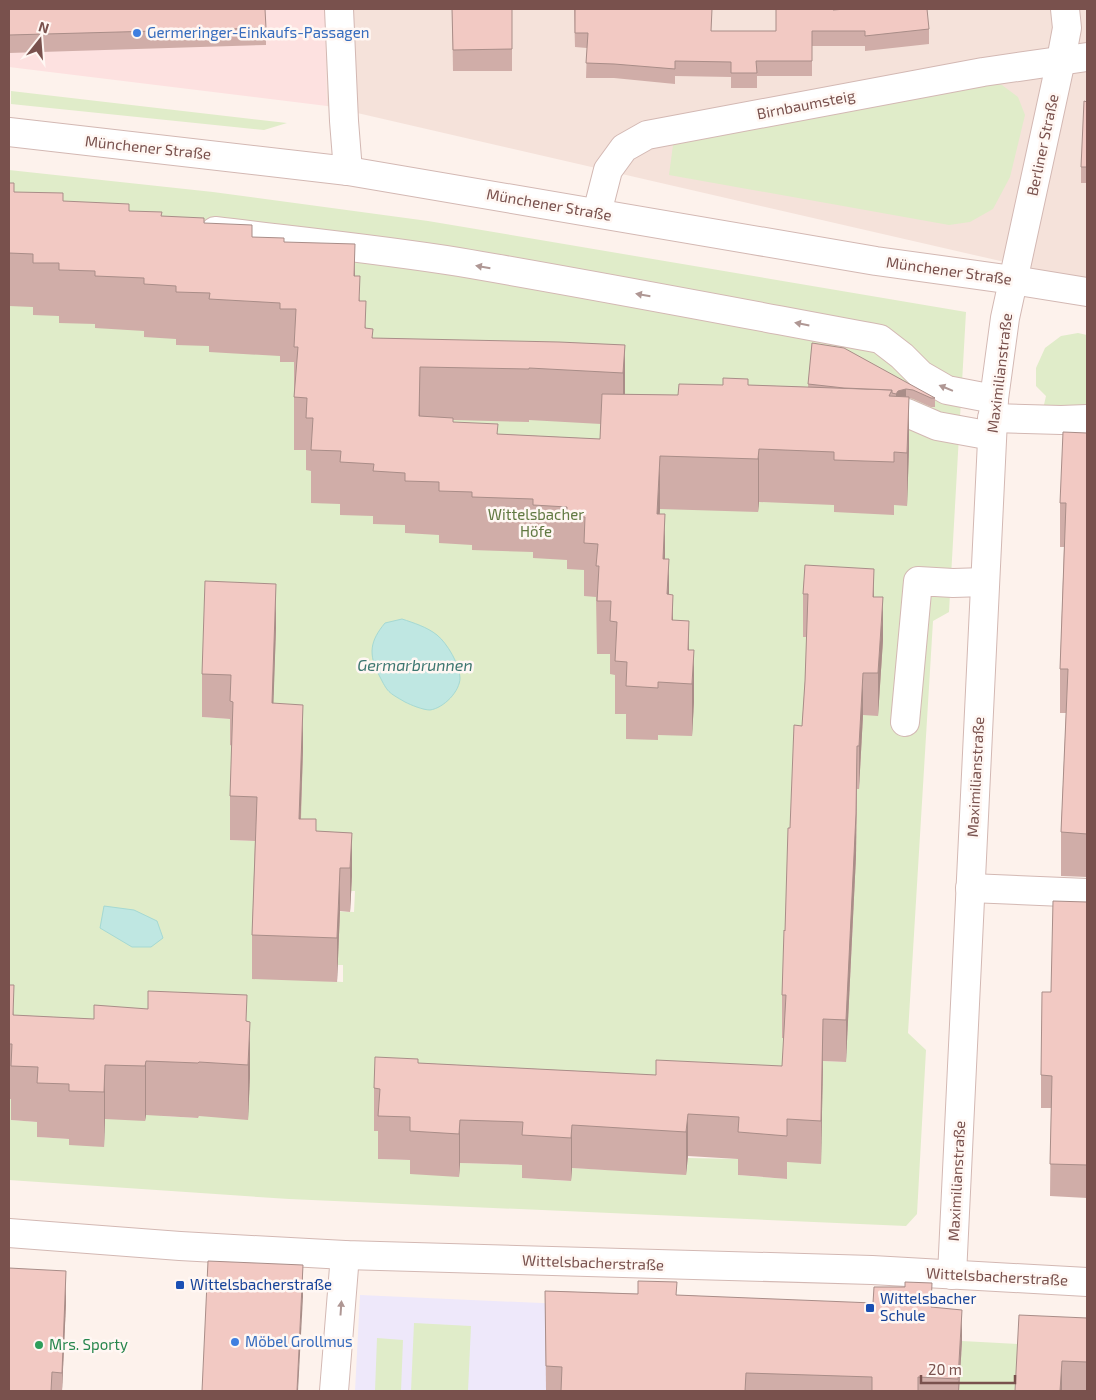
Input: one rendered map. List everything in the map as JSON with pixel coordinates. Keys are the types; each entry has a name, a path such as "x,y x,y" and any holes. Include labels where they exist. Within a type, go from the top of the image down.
{"street":[{"path":"339,9 348,170"},
{"name":"Berliner Straße","path":"1013,280 1074,59 1065,9"},
{"name":"Birnbaumsteig","path":"597,213 608,170 624,148 647,135 983,72 1074,59"},
{"name":"Münchener Straße","path":"9,132 348,170 876,260 1087,292"},
{"path":"193,229 459,262 880,339 922,375 993,418"},
{"name":"Maximilianstraße","path":"952,1275 993,418 1005,318 1013,280"},
{"path":"907,413 937,426 993,418 1087,419"},
{"path":"905,722 918,581 985,582"},
{"path":"970,888 1087,892"},
{"name":"Wittelsbacherstraße","path":"9,1233 345,1256 854,1270 1087,1282"},
{"path":"334,1391 345,1256"}],"shaded area":[{"path":"9,9 325,9 327,106 9,67"},
{"path":"325,9 1087,9 1087,281 327,106"},
{"path":"360,1295 874,1318 941,1391 355,1391"}],"green space":[{"path":"984,82 1002,85 1018,97 1025,115 1010,177 993,209 970,222 949,225 669,175 673,145"},
{"path":"11,91 287,123 264,130 11,104"},
{"name":"Wittelsbacher Höfe","path":"9,170 213,192 428,221 966,312 949,612 933,621 908,1033 926,1050 917,1214 906,1226 289,1199 9,1180 9,1099 12,1099 11,1120 38,1122 38,1137 69,1139 104,1147 105,1119 147,1103 162,1116 198,1118 199,1111 9,1040","holes":["275,628 271,747 316,875 352,877 351,891 355,891 354,912 329,911 338,965 343,965 343,982 304,980 257,841 231,840 233,746 230,745 231,719 202,717","861,747 859,789 853,789 853,919 849,995 844,995 848,1023 846,1062 823,1061 822,1084 787,1162 786,1179 738,1175 739,1159 688,1158 686,1174 572,1168 570,1181 522,1178 523,1165 460,1163 459,1177 410,1160 378,1159 380,1131 782,1120 791,1038 782,1037"]},
{"path":"1078,333 1087,335 1087,412 1043,409 1046,396 1036,386 1036,368 1045,348 1061,336"},
{"path":"414,1323 471,1326 468,1391 411,1391"},
{"path":"377,1338 403,1340 401,1391 375,1391"},
{"path":"962,1341 1019,1344 1017,1391 959,1391"}],"water":[{"name":"Germarbrunnen","path":"402,619 425,627 437,635 449,649 458,667 460,678 457,688 446,702 435,709 427,710 417,707 389,692 375,667 372,648 376,636 385,623"},
{"path":"104,906 134,910 157,921 163,938 151,947 132,947 100,928"}],"building":[{"path":"9,9 265,9 266,28 9,35"},
{"path":"452,9 512,9 512,49 453,50"},
{"path":"575,9 712,9 711,31 776,31 776,9 927,9 929,29 865,36 865,31 812,31 812,61 756,61 757,73 731,73 731,62 675,61 675,69 586,63 588,33 575,33"},
{"path":"1084,101 1087,102 1087,167 1081,167"},
{"path":"9,183 14,183 14,192 63,193 63,201 129,204 129,211 162,212 161,216 204,218 204,223 252,225 252,237 284,238 284,242 355,244 354,276 360,276 359,301 366,301 365,328 373,329 372,338 625,345 623,373 529,368 420,367 419,416 453,418 453,422 498,424 497,434 600,439 602,394 678,395 679,384 723,385 723,378 748,379 748,385 892,390 889,396 909,397 907,453 894,452 894,462 834,460 834,452 759,449 758,459 660,456 657,514 665,514 663,559 669,559 667,594 673,595 672,620 689,621 688,650 694,650 692,684 658,682 658,688 626,686 627,662 615,661 617,622 610,621 611,601 597,601 599,566 596,566 598,544 584,543 585,517 567,516 567,507 533,505 533,499 472,497 472,492 439,491 439,482 405,481 405,473 373,471 374,464 340,462 341,451 311,450 313,418 306,418 307,398 294,397 298,347 294,347 296,309 280,309 280,303 209,299 210,293 176,292 176,286 144,284 144,278 95,276 95,271 59,270 59,263 33,263 33,254 9,253"},
{"path":"812,343 844,348 935,398 906,389 898,391 896,394 892,393 892,390 808,384"},
{"path":"1063,432 1087,433 1087,834 1061,832 1068,669 1060,669 1066,503 1060,503"},
{"path":"805,565 874,569 873,597 883,597 878,673 863,673 859,746 857,746 856,814 846,1020 823,1019 821,1121 787,1119 787,1136 738,1132 739,1117 688,1114 686,1132 572,1125 571,1138 522,1135 523,1122 460,1120 459,1134 410,1131 410,1117 378,1116 380,1089 374,1088 375,1057 418,1059 418,1063 656,1075 656,1060 782,1066 786,995 782,995 784,930 794,725 802,726 805,681 808,594 803,594"},
{"path":"205,581 276,584 272,703 303,705 299,819 316,819 316,831 352,833 350,868 340,868 337,938 252,935 257,797 230,796 233,702 230,701 231,675 202,674"},
{"path":"1053,901 1087,902 1087,1165 1050,1164 1052,1076 1041,1075 1042,992 1051,992"},
{"path":"9,985 14,985 13,1015 94,1019 94,1005 148,1009 148,991 247,995 246,1021 250,1022 248,1065 146,1061 145,1066 105,1065 104,1092 69,1091 69,1084 37,1083 38,1067 11,1066 12,1044 9,1044"},
{"path":"208,1261 303,1265 297,1391 202,1391"},
{"path":"9,1268 66,1271 62,1373 52,1372 51,1391 9,1391"},
{"path":"638,1281 677,1282 676,1295 873,1303 874,1287 905,1287 905,1282 932,1283 931,1307 962,1310 958,1379 918,1377 918,1391 872,1391 872,1377 746,1373 745,1391 561,1391 562,1367 546,1366 545,1291 638,1294"},
{"path":"1019,1315 1087,1318 1087,1362 1062,1361 1060,1391 1015,1391"}],"place":[{"name":"Germeringer-Einkaufs-Passagen","path":"137,33"},
{"name":"Wittelsbacherstraße","path":"180,1285"},
{"name":"Wittelsbacher Schule","path":"870,1308"},
{"name":"Möbel Grollmus","path":"235,1342"},
{"name":"Mrs. Sporty","path":"39,1345"}]}
